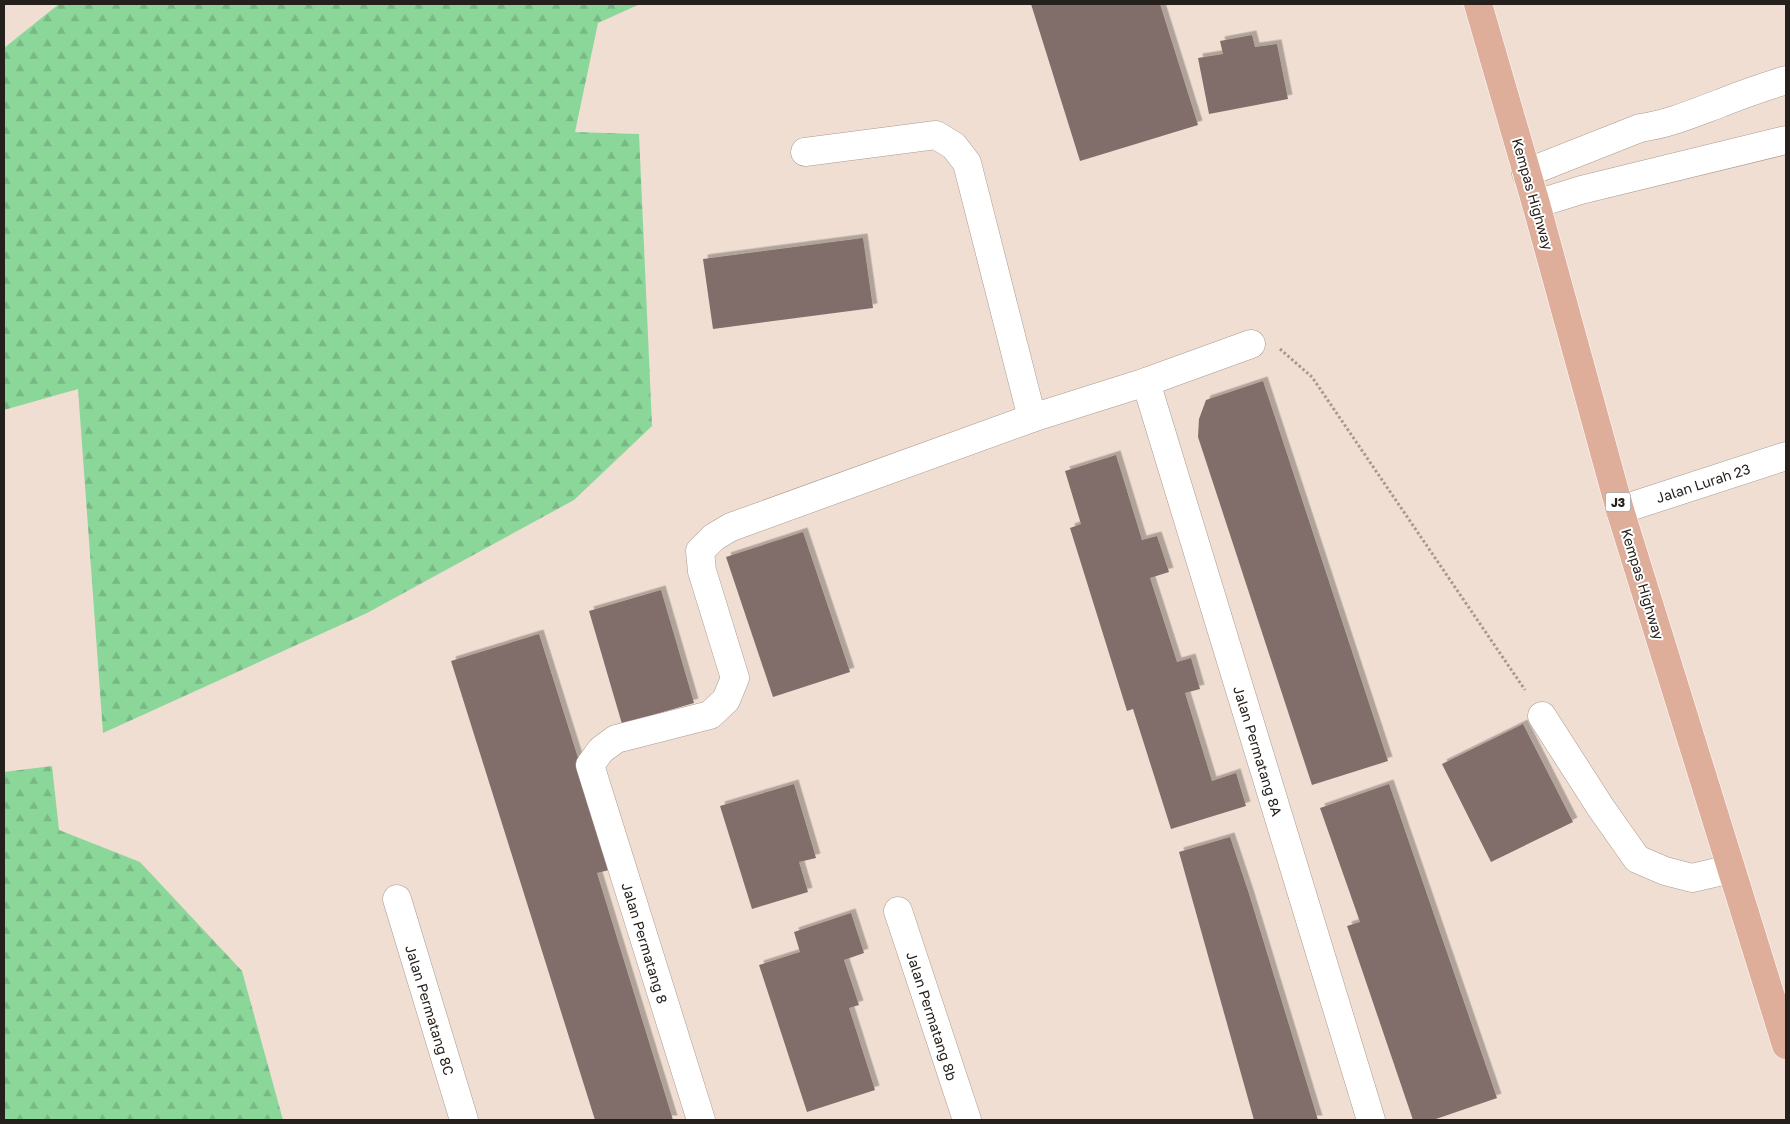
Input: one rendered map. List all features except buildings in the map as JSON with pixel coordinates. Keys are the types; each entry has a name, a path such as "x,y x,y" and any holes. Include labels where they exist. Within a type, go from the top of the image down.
{"main road":[{"name":"Kempas Highway","path":"1478,4 1536,204 1620,510 1786,1045"}],"street":[{"path":"1526,173 1640,128 1659,126 1690,116 1746,93 1786,80"},
{"path":"805,152 936,135 954,146 967,163 1032,418 1146,382 1251,344"},
{"path":"1536,204 1581,190 1786,140"},
{"name":"Jalan Permatang 8A","path":"1146,382 1371,1120"},
{"name":"Jalan Permatang 8","path":"701,1120 590,765 602,750 616,739 710,715 726,700 735,678 702,571 700,551 714,537 731,527 1032,418"},
{"name":"Jalan Lurah 23","path":"1620,510 1786,456"},
{"path":"1542,716 1601,808 1637,859 1665,871 1692,878 1731,870"},
{"name":"Jalan Permatang 8C","path":"397,899 464,1120"},
{"name":"Jalan Permatang 8b","path":"898,911 966,1120"}],"path":[{"path":"1251,344 1279,348 1312,377 1542,716"}],"green space":[{"path":"59,4 640,4 598,23 575,132 639,134 652,426 574,500 367,613 103,733 78,389 4,410 4,48"},
{"path":"52,766 59,830 140,862 242,971 283,1120 4,1120 4,772"}]}
